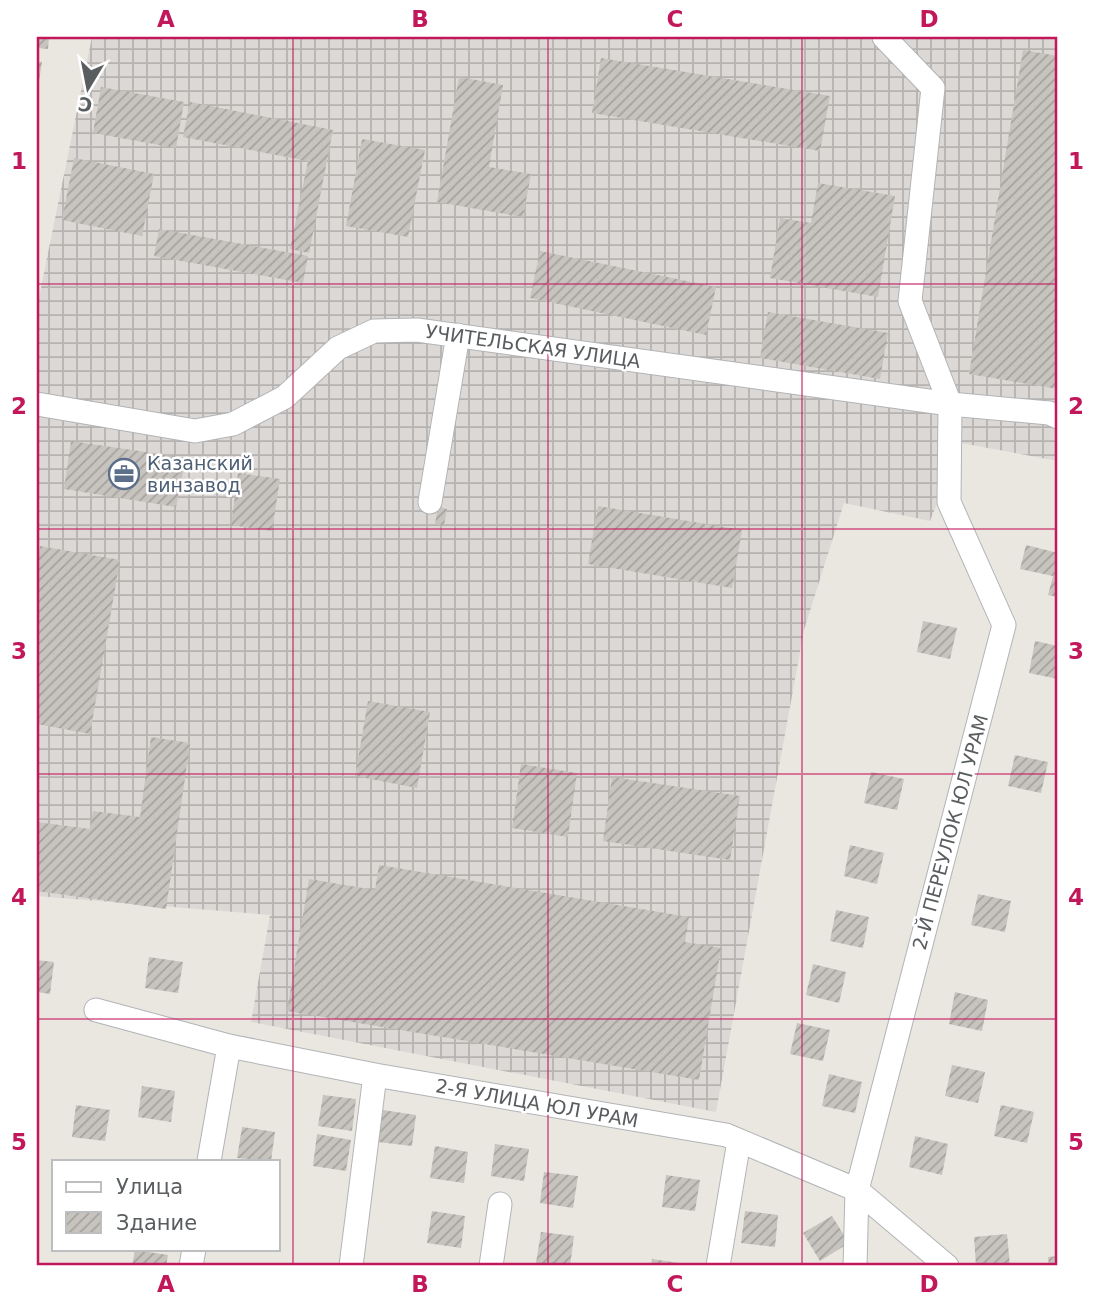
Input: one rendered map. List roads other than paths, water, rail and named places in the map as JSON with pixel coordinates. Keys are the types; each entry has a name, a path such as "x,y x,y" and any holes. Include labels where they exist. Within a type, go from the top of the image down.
{"street":[{"path":"884,37 933,88 910,301 950,404"},
{"name":"УЧИТЕЛЬСКАЯ УЛИЦА","path":"38,410 195,431 233,424 285,397 338,348 374,331 416,330 950,404 1049,413 1058,417"},
{"path":"430,502 458,335"},
{"name":"2-Й ПЕРЕУЛОК ЮЛ УРАМ","path":"855,1266 857,1190 1004,625 949,502 950,404"},
{"name":"2-Я УЛИЦА ЮЛ УРАМ","path":"96,1010 229,1046 375,1075 726,1135 857,1190 947,1266"},
{"path":"209,1160 229,1046"},
{"path":"351,1266 375,1075"},
{"path":"718,1266 739,1141"},
{"path":"491,1266 500,1204"}],"place":[{"name":"Казанский винзавод","path":"124,474"}]}
